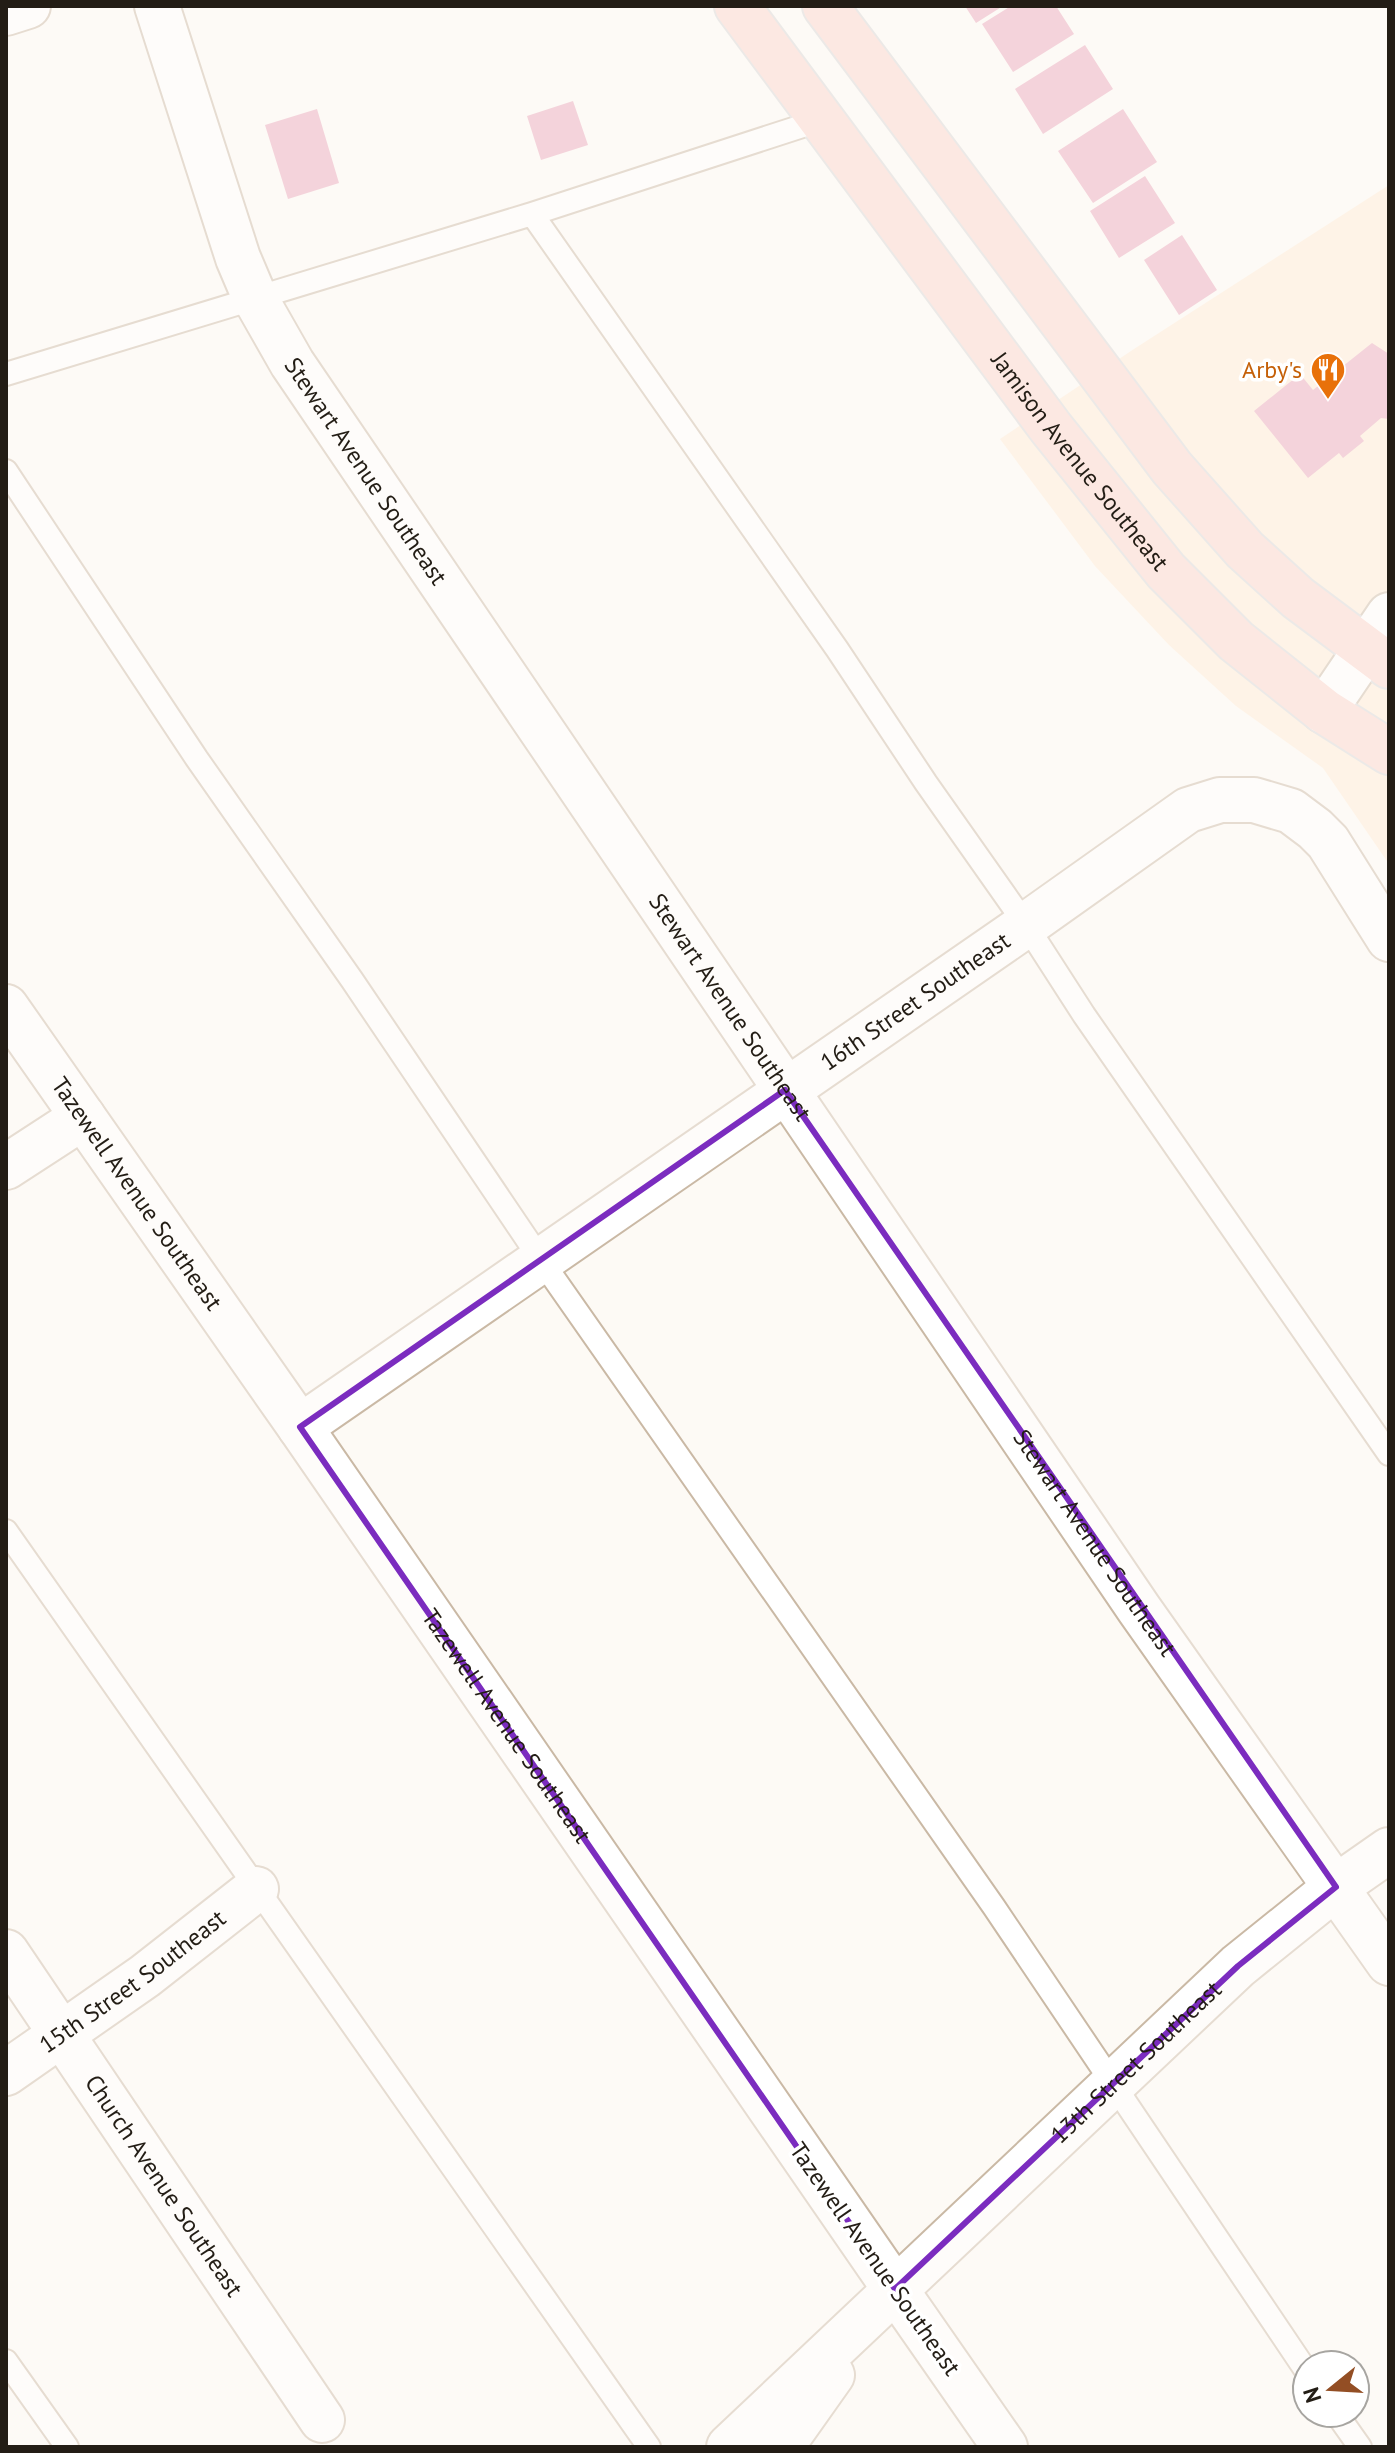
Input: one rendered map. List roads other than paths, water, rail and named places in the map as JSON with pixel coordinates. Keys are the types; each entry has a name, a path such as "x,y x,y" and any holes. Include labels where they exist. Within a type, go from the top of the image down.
{"main road":[{"name":"Jamison Avenue Southeast","path":"737,6 1051,428 1166,571 1236,641 1324,711 1389,752"},
{"path":"825,6 1172,468 1245,550 1298,598 1381,643"}],"street":[{"path":"6,13 28,6"},
{"name":"Stewart Avenue Southeast","path":"157,6 238,258 255,298 301,376 1139,1609 1389,1963"},
{"path":"1324,711 1381,643"},
{"name":"16th Street Southeast","path":"300,1427 1188,810 1220,800 1254,800 1291,811 1328,842 1389,939"},
{"name":"Tazewell Avenue Southeast","path":"6,1007 1005,2447"},
{"path":"6,1167 83,1117"},
{"name":"13th Street Southeast","path":"729,2447 1238,1966 1336,1887 1389,1850"},
{"name":"15th Street Southeast","path":"6,2073 145,1976 256,1889"},
{"name":"Church Avenue Southeast","path":"6,1952 322,2420"},
{"name":"13th Street Southeast","path":"781,2447 895,2289"}],"lane":[{"path":"6,374 532,214 821,120"},
{"path":"532,214 696,445 1026,925 1084,1015 1389,1454"},
{"path":"6,471 189,746 541,1260 976,1881 1291,2349"},
{"path":"6,1531 649,2447"},
{"path":"6,2361 67,2447"},
{"path":"1347,2429 1360,2447"}],"place":[{"name":"Arby's","path":"1328,401"}]}
